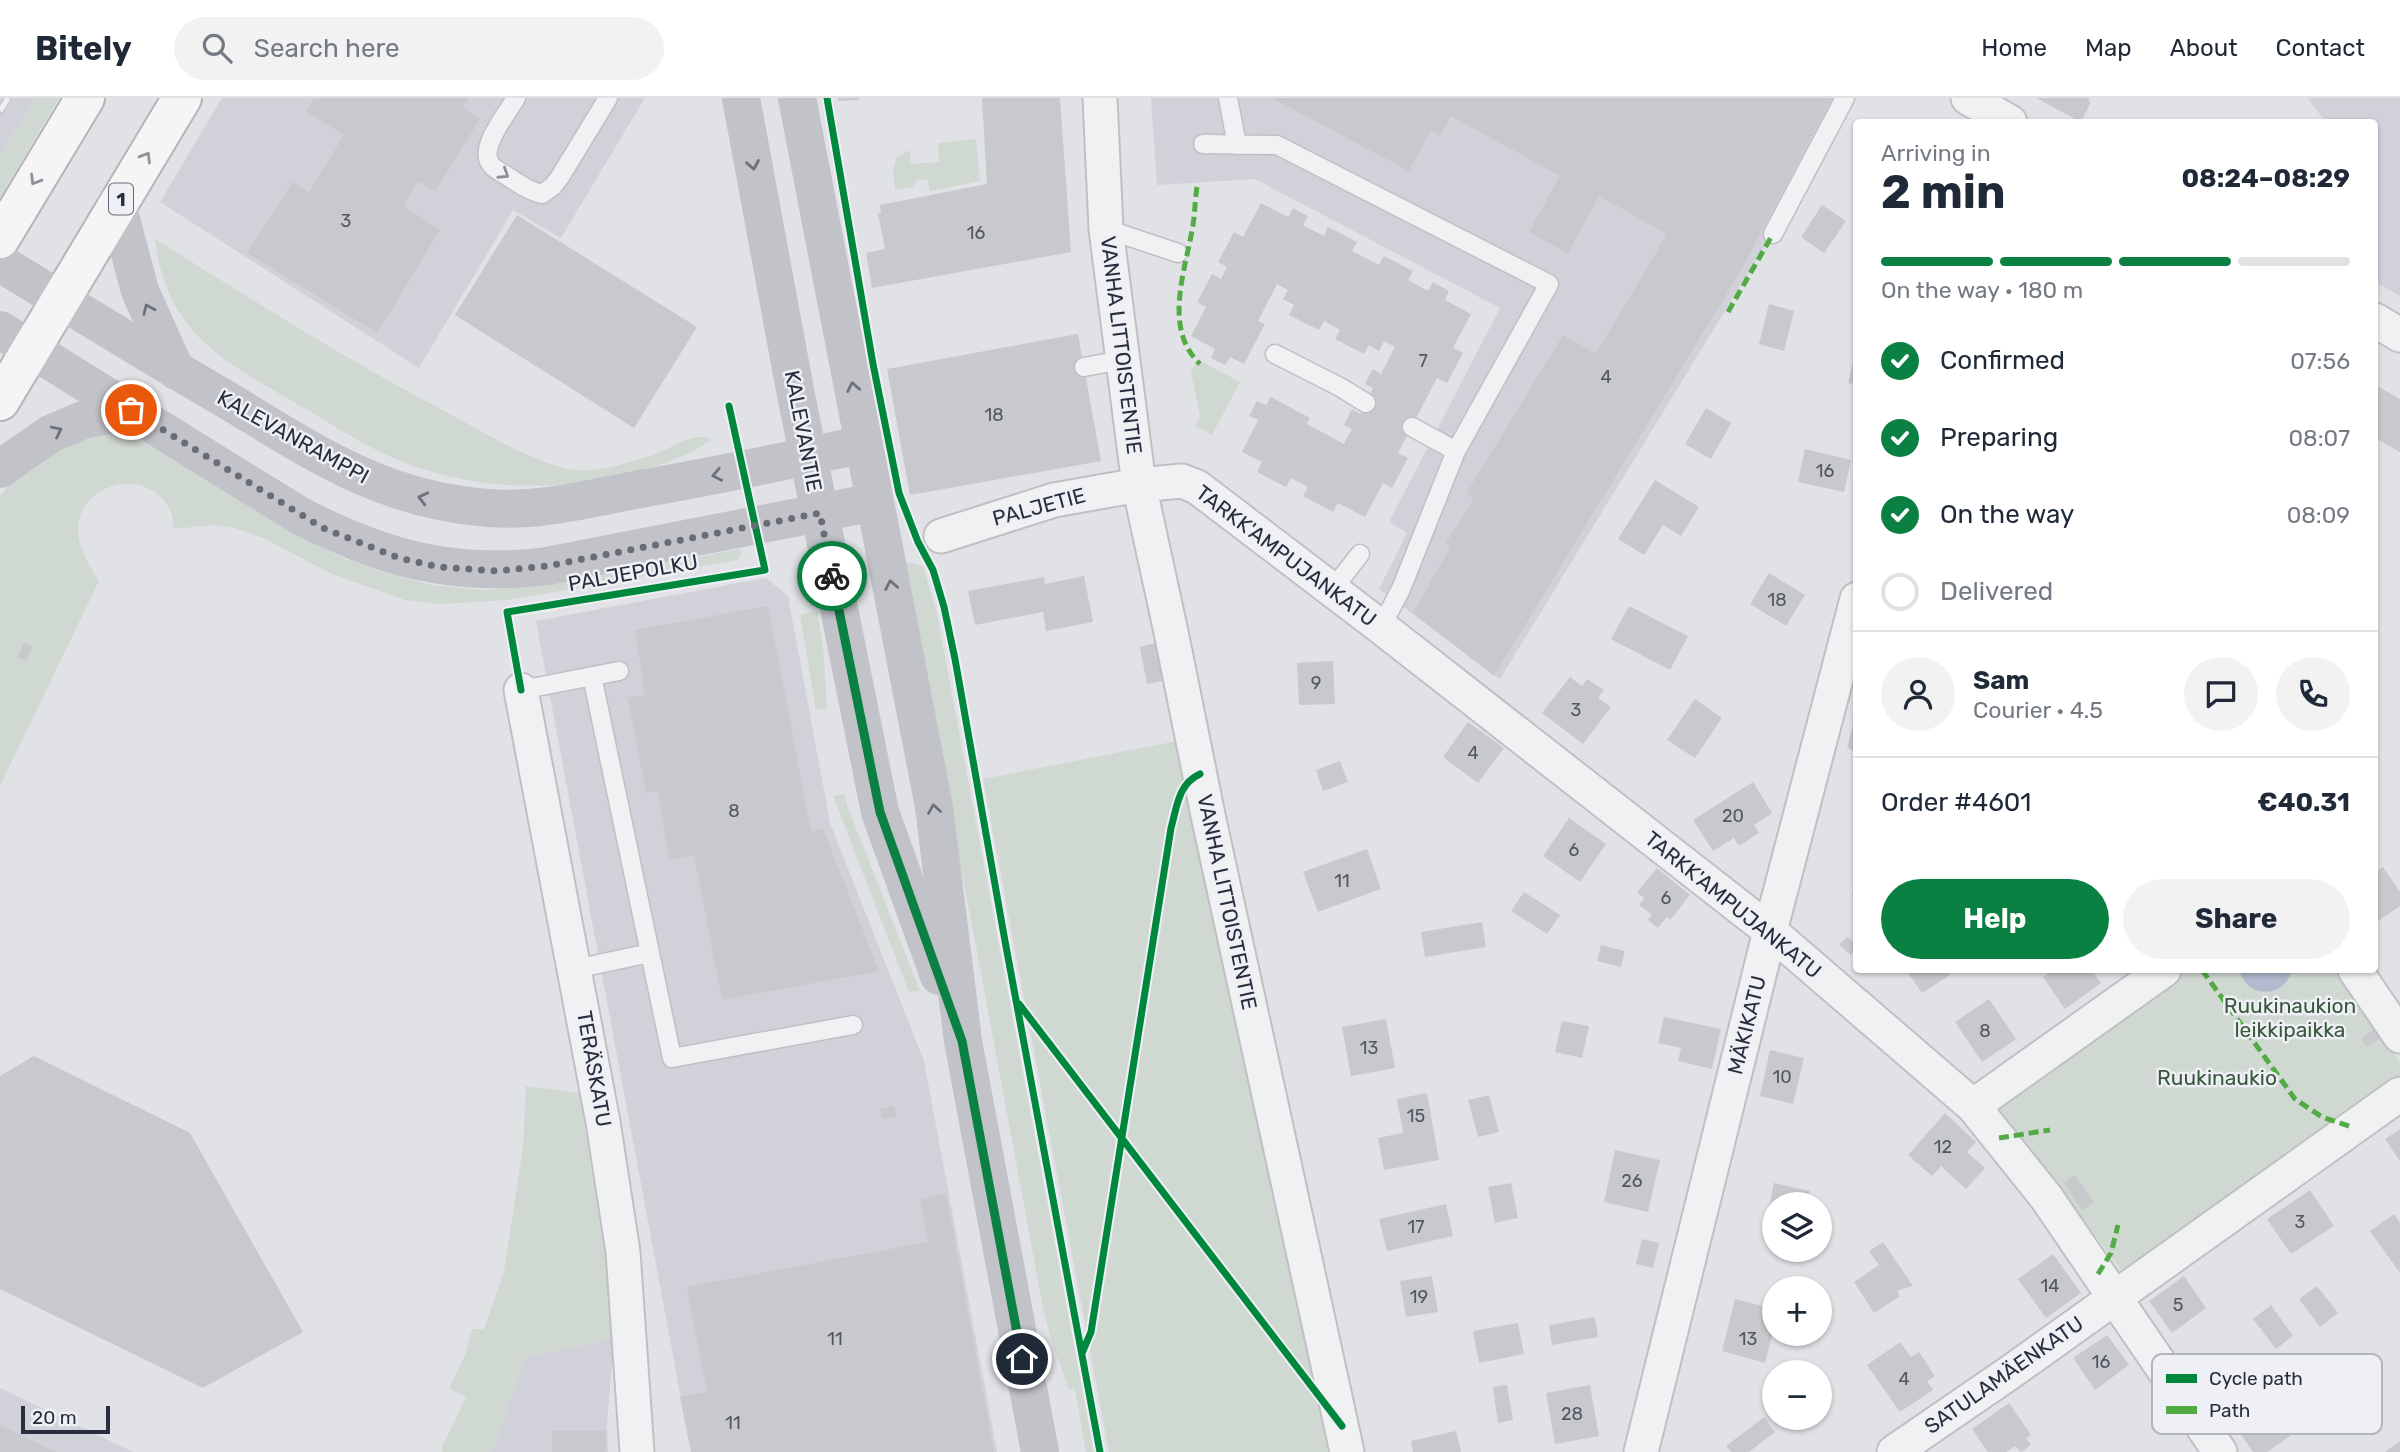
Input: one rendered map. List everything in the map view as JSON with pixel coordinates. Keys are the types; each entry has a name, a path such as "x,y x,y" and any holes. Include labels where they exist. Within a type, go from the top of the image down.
{"highway":[{"path":"0,239 85,98"},
{"name":"1","path":"0,401 16,339 60,300 181,98"}],"main road":[{"name":"KALEVANTIE","path":"741,98 808,456 880,812 962,1041"},
{"name":"KALEVANTIE","path":"797,98 934,807 962,1041 1040,1452"},
{"path":"117,204 140,291 176,371"},
{"name":"KALEVANRAMPPI","path":"0,263 176,371 349,471 397,491 447,504 490,508 547,505 730,473 864,444"},
{"path":"16,339 323,528 399,558 439,567 496,571 547,566 875,502"},
{"path":"0,469 50,433 83,421 131,410"}],"street":[{"name":"VANHA LITTOISTENTIE","path":"1100,98 1106,229 1139,485 1347,1452"},
{"path":"1969,105 2003,119"},
{"path":"2378,322 2400,335"},
{"name":"TARKK'AMPUJANKATU","path":"1139,485 1182,481 1197,487 1770,931 1973,1105 2046,1197 2153,1354"},
{"name":"PALJETIE","path":"941,536 1054,500 1139,485"},
{"name":"MÄKIKATU","path":"1641,1452 1770,931 1853,614"},
{"name":"TERÄSKATU","path":"521,690 604,1122 623,1252 637,1452"},
{"path":"1973,1105 2160,973"},
{"path":"2357,973 2400,1037"},
{"path":"2114,1296 2400,1094"},
{"name":"SATULAMÄENKATU","path":"1894,1452 2001,1379 2114,1296"},
{"name":"TARKK'AMPUJANKATU","path":"2208,1434 2220,1452"}],"lane":[{"path":"516,98 486,150 487,159 491,166 522,186 542,194 560,177 608,98"},
{"path":"1228,98 1237,145"},
{"path":"1773,234 1845,98"},
{"path":"1203,145 1278,145 1549,284 1456,451 1401,589 1381,627"},
{"path":"1106,229 1178,253"},
{"path":"1275,354 1366,403"},
{"path":"1084,367 1122,360"},
{"path":"1412,427 1456,451"},
{"path":"1332,590 1360,554"},
{"path":"521,690 619,671"},
{"path":"592,677 671,1058 853,1025"},
{"path":"575,969 650,953"}],"shaded area":[{"path":"0,98 36,98 0,155"},
{"path":"222,98 645,98 561,238 513,210 419,368 160,202"},
{"path":"1151,98 1855,98 1500,679 1379,589 1407,533 1389,522 1500,308 1255,179 1157,185"},
{"path":"2307,98 2400,98 2400,296 2378,284 2378,119 2324,119"},
{"path":"766,578 788,596 830,823 924,1061 997,1452 691,1452 536,621"},
{"path":"614,1338 607,1424 608,1452 492,1452 525,1357"},
{"path":"0,1388 133,1452 0,1452"}],"green space":[{"path":"36,98 59,98 0,197 0,155"},
{"path":"976,139 980,181 930,191 927,179 915,181 915,187 895,190 893,170 897,157 910,150 911,164 939,162 938,143"},
{"path":"155,239 373,372 506,445 537,459 568,469 601,469 648,457 691,438 704,437 711,440 688,454 651,467 613,477 556,485 527,486 471,481 416,467 376,450 340,430 219,355 184,319 171,297 161,271"},
{"path":"1198,360 1240,382 1212,435 1195,426 1200,417 1191,372"},
{"path":"109,432 130,436 157,448 338,556 432,585 484,590 546,585 740,549 741,553 738,560 508,600 440,604 405,600 332,574 265,539 235,528 214,525 173,529 171,512 161,497 148,488 133,484 117,485 89,500 81,514 78,531 80,544 99,581 0,786 0,496 11,482 53,446"},
{"path":"900,561 923,566 937,614 1094,1452 1086,1452 1074,1388 1069,1390 1043,1308 973,930"},
{"path":"817,611 823,645 827,708 816,710 800,615"},
{"path":"1182,740 1181,767 1328,1452 1109,1452 983,779"},
{"path":"844,794 920,991 909,992 833,796"},
{"name":"Ruukinaukio","path":"2183,973 2339,973 2400,1062 2400,1078 2125,1275 1997,1106"},
{"path":"526,1086 579,1093 605,1251 614,1338 525,1357 492,1452 443,1452 441,1449 466,1397 449,1389 465,1355 472,1329 484,1329 504,1272 523,1147"}],"water":[{"path":"2240,973 2291,973 2281,986 2266,992 2257,990 2243,980"}],"building":[{"path":"314,98 469,98 462,108 480,119 435,191 418,181 403,206 440,230 377,333 247,253 293,182 309,192 344,135 306,111"},
{"path":"838,98 859,98 859,100 838,101"},
{"path":"982,98 1060,98 1071,252 872,288 866,253 885,249 878,213 881,213 880,205 987,184"},
{"path":"1272,98 1832,98 1740,272 1494,676 1413,613 1451,546 1446,543 1474,499 1466,494 1563,335 1596,354 1667,234 1599,196 1568,253 1529,232 1560,176 1451,116 1440,136 1431,130 1409,171"},
{"path":"2036,98 2090,98 2088,101 2091,102 2082,119 2075,119"},
{"path":"1261,203 1288,217 1293,208 1308,216 1303,225 1324,236 1328,227 1357,242 1352,251 1379,265 1384,256 1413,271 1408,280 1428,291 1433,282 1449,291 1445,300 1471,314 1453,348 1463,353 1447,383 1437,378 1398,453 1408,458 1392,488 1383,483 1365,517 1338,503 1333,512 1303,496 1308,487 1291,478 1286,487 1257,472 1262,462 1242,452 1258,420 1249,416 1257,401 1266,405 1271,397 1310,418 1307,424 1344,444 1352,429 1344,425 1352,409 1360,414 1373,388 1365,384 1373,369 1381,374 1395,347 1384,341 1379,351 1369,345 1364,354 1335,339 1340,330 1324,321 1319,330 1289,315 1294,305 1283,299 1288,290 1277,284 1258,321 1265,324 1244,364 1230,357 1225,365 1211,358 1215,349 1191,336 1206,307 1197,302 1212,274 1221,279 1227,267 1218,262 1234,232 1243,237"},
{"path":"1822,205 1846,221 1824,253 1801,237"},
{"path":"517,215 697,327 634,428 455,315"},
{"path":"1769,304 1794,311 1784,351 1759,344"},
{"path":"1078,334 1101,461 910,495 887,369"},
{"path":"1853,362 1853,384 1848,383"},
{"path":"2379,387 2400,399 2400,452 2378,440"},
{"path":"1706,408 1731,423 1711,459 1685,444"},
{"path":"1805,449 1851,460 1844,492 1798,482"},
{"path":"1655,480 1699,507 1681,536 1663,525 1644,555 1618,539"},
{"path":"1769,573 1805,595 1786,626 1750,604"},
{"path":"1084,576 1093,622 1046,631 1043,612 975,625 968,591 1044,577 1045,584"},
{"path":"768,606 811,831 823,829 879,971 722,1000 694,855 669,860 658,791 646,793 628,698 645,695 635,630"},
{"path":"1629,606 1688,636 1670,670 1611,639"},
{"path":"24,643 33,647 26,661 17,657"},
{"path":"1155,643 1163,681 1147,684 1140,647"},
{"path":"1333,661 1335,704 1299,705 1297,663"},
{"path":"1570,677 1582,686 1587,679 1604,690 1598,698 1611,707 1583,744 1542,713"},
{"path":"1695,699 1722,718 1695,758 1667,740"},
{"path":"1468,722 1504,748 1478,783 1443,757"},
{"path":"1853,725 1853,750 1847,748"},
{"path":"1340,761 1348,782 1323,791 1316,770"},
{"path":"1753,782 1772,813 1754,825 1759,833 1739,846 1734,838 1713,851 1693,820"},
{"path":"1569,818 1606,844 1580,882 1543,856"},
{"path":"1367,849 1381,889 1318,912 1303,872"},
{"path":"2383,867 2400,892 2400,906 2378,921 2378,870"},
{"path":"1657,868 1690,895 1670,920 1667,917 1658,928 1648,920 1652,915 1639,905 1644,898 1637,892"},
{"path":"1524,892 1560,915 1547,934 1511,911"},
{"path":"1482,922 1486,947 1425,957 1421,932"},
{"path":"1847,937 1853,942 1851,955 1839,945"},
{"path":"1601,945 1625,951 1621,967 1597,961"},
{"path":"1908,973 1950,975 1922,993"},
{"path":"2049,973 2094,973 2101,983 2065,1009 2043,977"},
{"path":"1989,999 2016,1039 1982,1062 1955,1022"},
{"path":"1664,1017 1721,1029 1712,1069 1678,1061 1681,1048 1658,1043"},
{"path":"1386,1019 1395,1068 1351,1076 1342,1027"},
{"path":"1562,1021 1589,1026 1582,1058 1555,1052"},
{"path":"2378,1027 2384,1035 2367,1047 2361,1038"},
{"path":"1770,1050 1804,1058 1793,1104 1760,1096"},
{"path":"34,1056 190,1133 303,1332 203,1388 0,1289 0,1076"},
{"path":"1427,1093 1439,1160 1384,1170 1378,1138 1403,1133 1397,1099"},
{"path":"1489,1095 1499,1132 1478,1137 1468,1100"},
{"path":"894,1106 896,1117 882,1119 880,1109"},
{"path":"1945,1113 1976,1142 1967,1152 1985,1168 1966,1189 1941,1166 1932,1176 1908,1155"},
{"path":"2400,1129 2400,1161 2385,1139"},
{"path":"1615,1150 1660,1160 1648,1212 1604,1202"},
{"path":"2075,1175 2094,1202 2082,1210 2064,1183"},
{"path":"1511,1183 1518,1218 1495,1223 1488,1187"},
{"path":"1774,1183 1810,1191 1810,1192 1772,1192"},
{"path":"2310,1190 2334,1226 2291,1254 2267,1219"},
{"path":"946,1194 994,1452 691,1452 680,1397 707,1392 687,1287 928,1242 920,1199"},
{"path":"1446,1204 1453,1236 1387,1251 1379,1219"},
{"path":"2394,1214 2400,1223 2400,1273 2370,1231"},
{"path":"1642,1239 1659,1243 1653,1268 1636,1264"},
{"path":"1883,1242 1913,1286 1897,1291 1900,1296 1874,1313 1854,1282 1879,1265 1869,1251"},
{"path":"2053,1254 2081,1293 2046,1318 2018,1279"},
{"path":"1432,1276 1438,1312 1406,1317 1400,1281"},
{"path":"2184,1276 2206,1308 2172,1333 2149,1301"},
{"path":"2317,1286 2338,1313 2320,1327 2299,1299"},
{"path":"1735,1299 1762,1306 1762,1346 1769,1346 1766,1360 1762,1362 1722,1351"},
{"path":"2271,1305 2293,1336 2276,1349 2253,1319"},
{"path":"1595,1317 1598,1337 1552,1345 1549,1325"},
{"path":"1518,1323 1524,1354 1479,1363 1473,1331"},
{"path":"2107,1335 2129,1365 2095,1390 2073,1358"},
{"path":"1900,1342 1911,1357 1919,1352 1935,1376 1927,1381 1933,1390 1900,1412 1867,1365"},
{"path":"1507,1385 1513,1420 1498,1423 1493,1387"},
{"path":"1590,1385 1599,1436 1555,1444 1546,1393"},
{"path":"2009,1403 2031,1435 2026,1438 2031,1445 2021,1452 2015,1446 2006,1452 1988,1452 1972,1429"},
{"path":"1762,1419 1762,1430 1775,1432 1749,1452 1731,1452 1726,1446"},
{"path":"0,1425 56,1452 0,1452"},
{"path":"552,1431 606,1431 606,1452 552,1452"},
{"path":"1456,1431 1461,1452 1413,1452 1411,1441"},
{"path":"2240,1434 2293,1434 2267,1452 2253,1452"},
{"path":"2400,1441 2400,1452 2385,1452"}],"railway":[{"path":"0,111 8,98"}],"marked path":[{"path":"1197,187 1193,225 1182,279 1179,316 1182,333 1200,364"},
{"path":"1728,312 1773,234"},
{"path":"2204,973 2295,1099 2322,1117 2352,1127"},
{"path":"1999,1138 2050,1130"},
{"path":"2098,1274 2111,1253 2118,1225"}],"cycle path":[{"path":"827,98 873,364 899,493 918,542 933,570 955,659 1100,1452"},
{"name":"PALJEPOLKU","path":"521,690 507,612 765,570 729,406"},
{"path":"1082,1353 1091,1332 1171,828 1183,790 1200,774"},
{"path":"1019,1004 1342,1426"}],"way so far":[{"path":"131,410 323,528 416,563 468,570 520,570 588,560 820,513 832,576"}],"route":[{"path":"832,576 880,812 962,1041 1022,1359"}],"park label":[{"name":"Ruukinaukion leikkipaikka","path":"2290,1018"}]}
